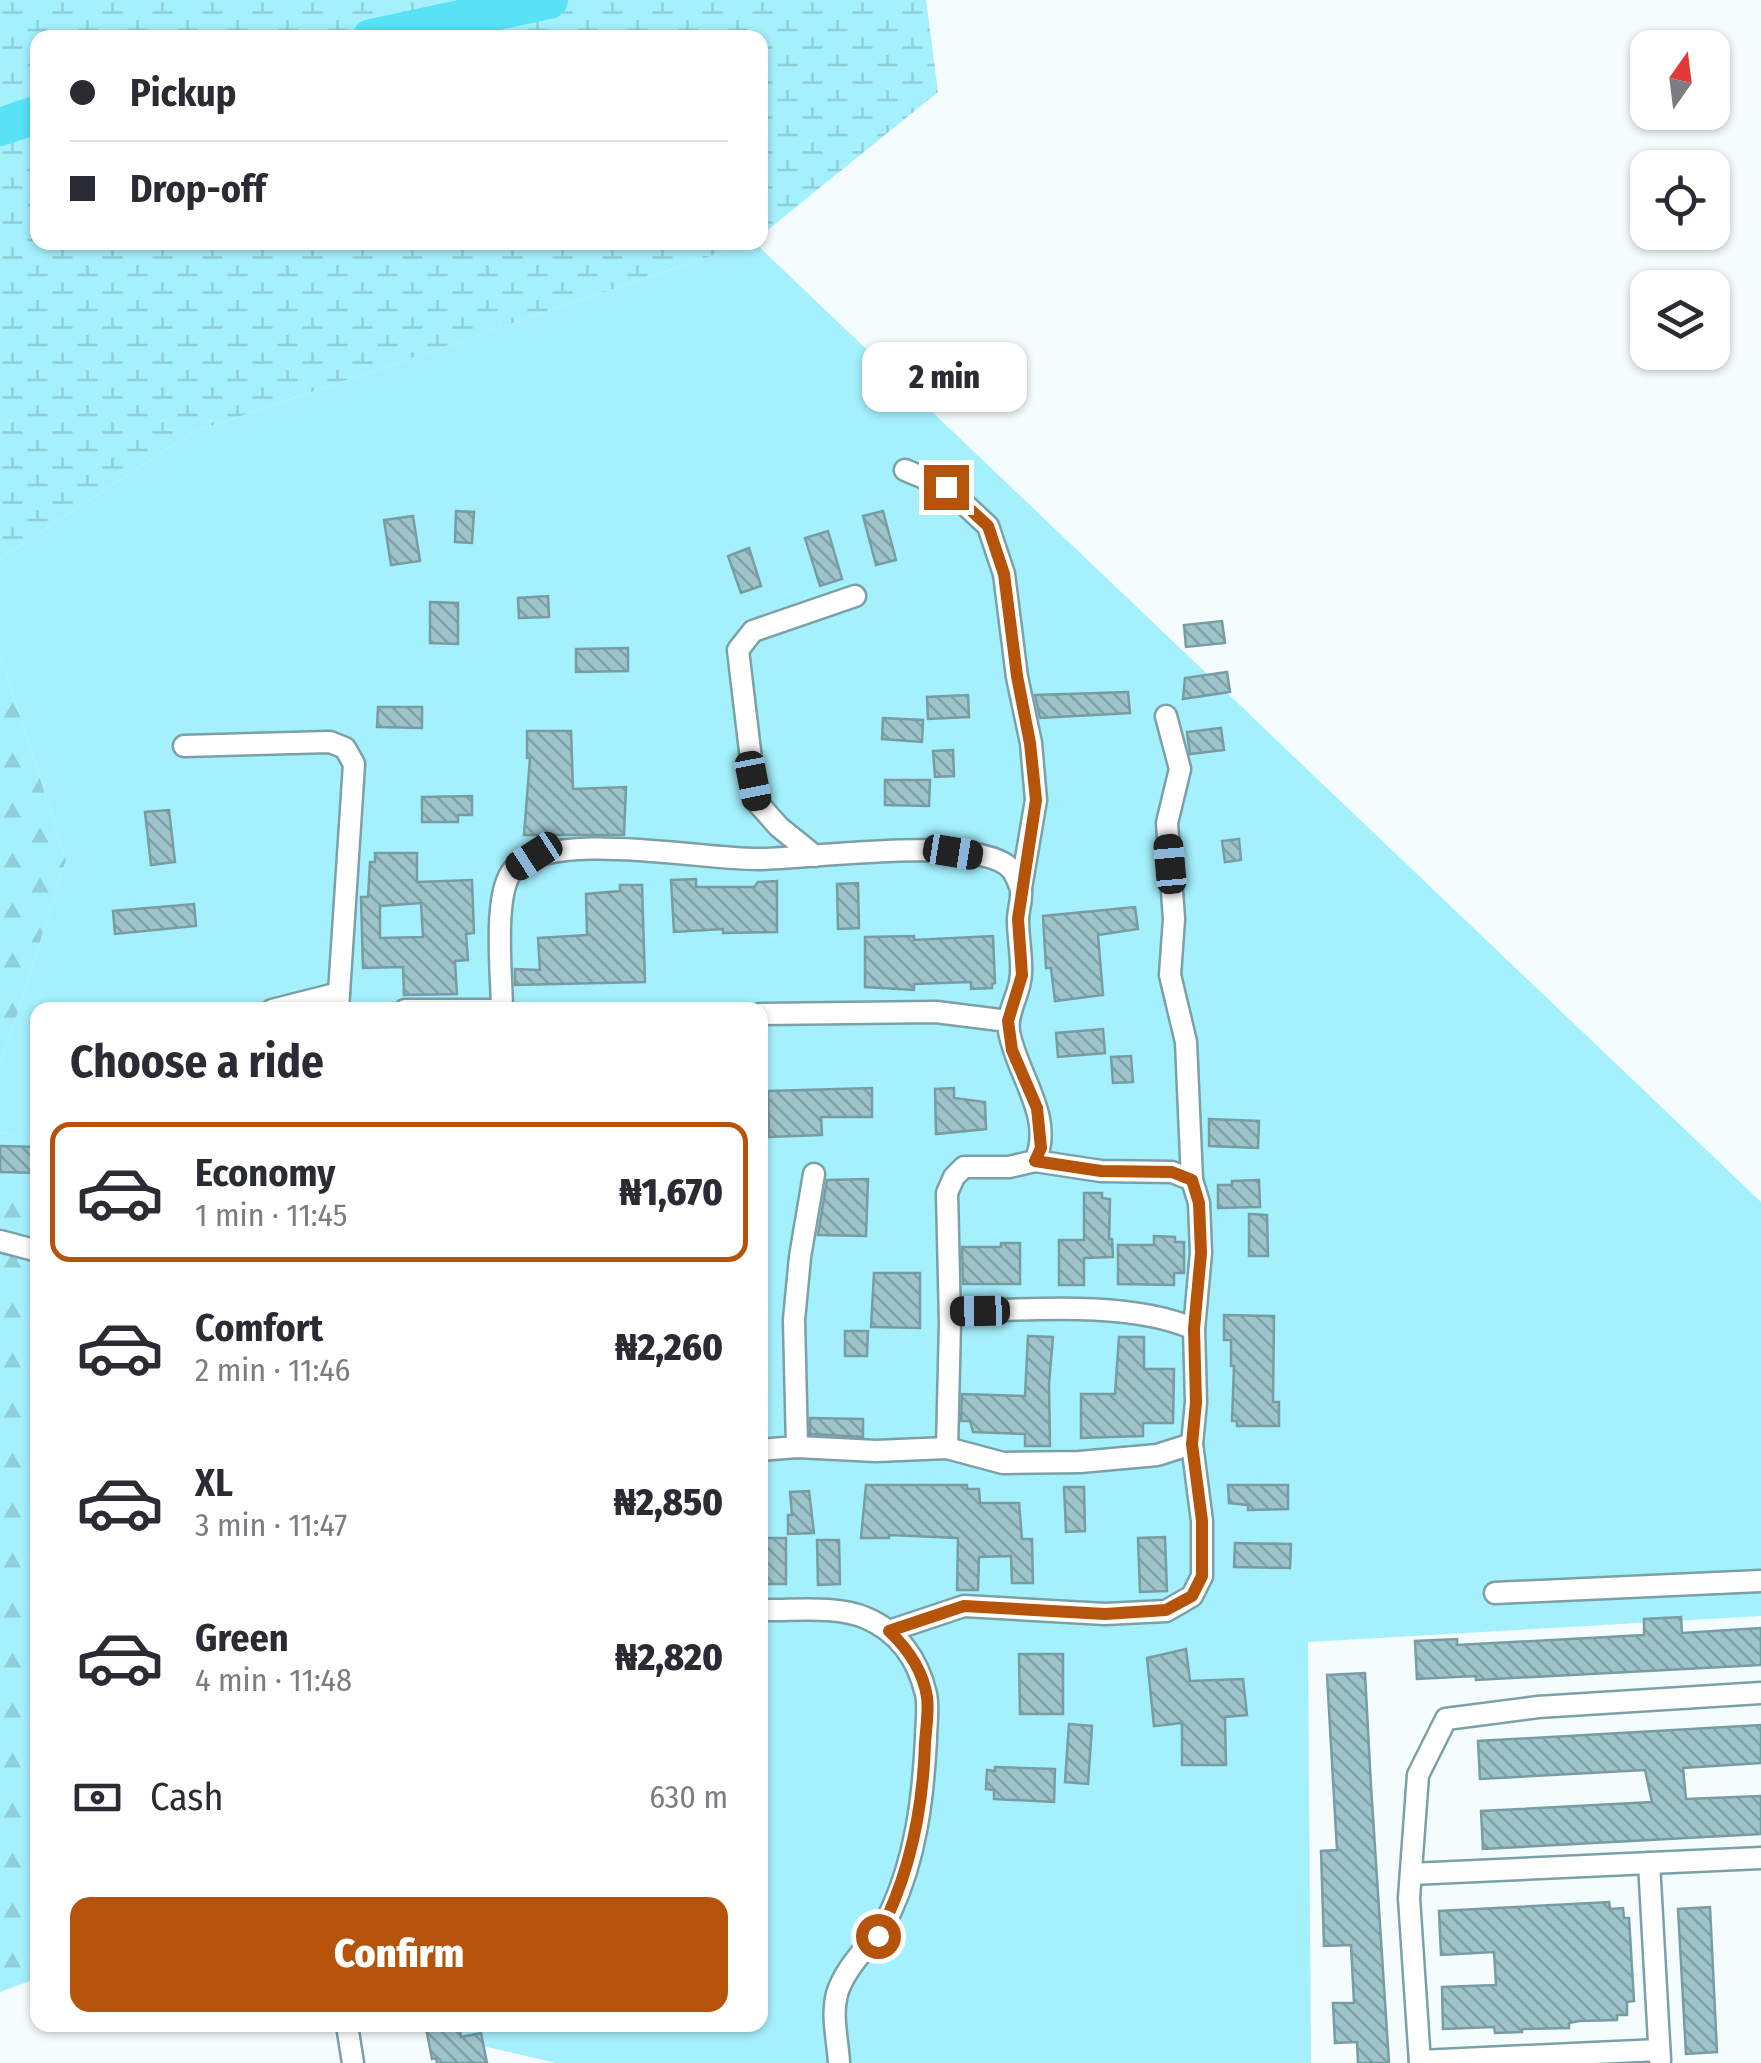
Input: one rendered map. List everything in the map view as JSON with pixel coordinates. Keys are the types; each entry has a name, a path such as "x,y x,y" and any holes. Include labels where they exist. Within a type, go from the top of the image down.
{"street":[{"path":"905,470 946,487 988,526 1004,574 1036,800 1018,919 1022,975 1008,1021 1012,1050 1037,1108 1041,1148 1035,1161"},
{"path":"815,856 779,828 756,801 738,650 753,632 855,596"},
{"path":"889,1631 964,1606 1105,1614 1166,1610 1192,1596 1202,1576 1202,1521 1192,1444 1196,1402 1194,1329 1201,1253 1199,1203 1192,1180 1186,1042 1170,975 1174,919 1167,822 1180,769 1166,716"},
{"path":"184,746 330,742 344,748 354,764 339,1001"},
{"path":"504,1002 501,898 512,870 534,856 604,848 756,859 869,850 981,856 1011,868 1021,888"},
{"path":"768,1014 936,1012 1008,1021"},
{"path":"947,1448 950,1312 945,1210 954,1177 964,1166 1010,1166 1035,1161 1101,1171 1172,1172 1192,1180"},
{"path":"797,1446 794,1320 814,1174"},
{"path":"0,1240 30,1249"},
{"path":"950,1312 1101,1312 1167,1317 1194,1329"},
{"path":"768,1449 947,1448 1003,1463 1157,1455 1192,1444"},
{"path":"1495,1592 1761,1581"},
{"path":"768,1610 844,1612 866,1618 889,1631 911,1657 927,1698 919,1825 892,1908 878,1936 838,1992 835,2011 839,2063"},
{"path":"1650,1863 1659,2056 1420,2062 1409,1898 1418,1775 1446,1719 1538,1706 1761,1692"},
{"path":"1411,1874 1761,1858"},
{"path":"348,2032 353,2063"}],"green space":[{"path":"0,0 926,0 938,92 768,230 768,30 30,30 30,250 728,250 191,433 0,559"},
{"path":"728,250 762,250 1761,1202 1761,1616 1308,1642 1311,2063 556,2063 423,2032 768,2032 768,1002 30,1002 30,1138 0,1132 0,1068 66,860 0,653 0,559 191,433"},
{"path":"0,653 66,860 0,1068"},
{"path":"0,1132 30,1138 30,1981 0,1992"}],"building":[{"path":"456,511 474,512 472,543 455,542"},
{"path":"883,511 896,560 876,565 863,516"},
{"path":"413,516 420,561 391,565 384,520"},
{"path":"828,531 842,579 820,586 805,538"},
{"path":"749,548 761,586 741,593 728,556"},
{"path":"548,596 549,617 519,618 518,598"},
{"path":"430,602 458,603 458,644 430,643"},
{"path":"1222,621 1225,643 1186,647 1184,625"},
{"path":"628,648 628,671 576,672 576,649"},
{"path":"1227,672 1230,692 1183,699 1185,678"},
{"path":"1128,692 1130,713 1040,718 1035,695"},
{"path":"968,695 969,717 928,719 927,697"},
{"path":"378,707 422,707 422,728 377,727"},
{"path":"883,718 923,720 922,742 882,739"},
{"path":"1221,728 1224,750 1190,754 1187,732"},
{"path":"527,731 571,731 573,789 626,787 624,835 524,835 530,758"},
{"path":"953,750 954,776 935,777 933,751"},
{"path":"885,780 930,780 929,806 885,805"},
{"path":"472,796 472,815 458,815 458,822 422,822 422,797"},
{"path":"169,810 175,862 151,865 145,812"},
{"path":"1239,839 1241,860 1225,862 1222,841"},
{"path":"375,853 417,853 417,882 472,880 474,933 466,934 468,960 455,961 457,994 404,995 403,967 363,968 361,897 368,897 370,862 375,862","holes":["421,903 423,937 380,938 380,906"]},
{"path":"696,879 696,887 754,887 758,882 777,881 777,932 674,932 671,880"},
{"path":"858,883 859,928 838,929 837,884"},
{"path":"620,885 642,885 645,982 515,985 515,969 540,970 538,938 587,935 586,894 620,891"},
{"path":"194,904 196,926 115,934 113,911"},
{"path":"1135,907 1138,929 1098,935 1103,995 1055,1001 1051,968 1046,968 1043,916"},
{"path":"914,936 914,940 993,936 992,988 971,989 971,982 914,984 914,990 865,987 865,937"},
{"path":"1103,1029 1105,1053 1058,1057 1056,1033"},
{"path":"1131,1056 1133,1082 1113,1083 1111,1057"},
{"path":"872,1088 872,1117 821,1117 822,1135 769,1137 768,1091"},
{"path":"954,1088 954,1098 985,1102 986,1129 936,1134 935,1089"},
{"path":"1209,1119 1259,1121 1258,1148 1209,1146"},
{"path":"0,1146 30,1147 30,1173 0,1172"},
{"path":"868,1179 866,1236 818,1235 827,1180"},
{"path":"1259,1180 1260,1207 1218,1208 1218,1185"},
{"path":"1084,1193 1102,1193 1102,1198 1110,1199 1109,1239 1113,1257 1084,1258 1084,1285 1059,1285 1059,1240 1084,1240"},
{"path":"1249,1214 1267,1215 1268,1256 1249,1256"},
{"path":"1154,1236 1175,1237 1175,1242 1184,1242 1184,1273 1174,1273 1174,1285 1118,1284 1118,1245 1154,1245"},
{"path":"1001,1243 1020,1243 1020,1284 963,1284 962,1247 1001,1247"},
{"path":"874,1273 920,1273 920,1328 871,1327"},
{"path":"1224,1315 1274,1316 1273,1402 1279,1402 1279,1426 1237,1426 1237,1421 1232,1421 1234,1366 1231,1340 1224,1340"},
{"path":"845,1331 868,1331 867,1356 845,1356"},
{"path":"1028,1336 1053,1337 1050,1446 1025,1446 1025,1434 973,1432 970,1421 961,1421 962,1394 1025,1396"},
{"path":"1119,1337 1144,1337 1144,1369 1174,1369 1173,1423 1143,1423 1143,1436 1081,1438 1081,1394 1115,1394"},
{"path":"810,1418 863,1419 863,1437 810,1434"},
{"path":"866,1485 967,1485 967,1489 979,1489 980,1503 1019,1503 1022,1539 1032,1539 1033,1583 1012,1583 1011,1556 979,1557 978,1590 957,1590 958,1538 861,1538"},
{"path":"1228,1485 1288,1485 1288,1509 1248,1510 1248,1505 1229,1503"},
{"path":"1064,1487 1084,1487 1085,1531 1066,1532"},
{"path":"809,1491 814,1533 788,1534 788,1515 792,1515 790,1492"},
{"path":"1165,1537 1167,1591 1140,1592 1138,1538"},
{"path":"768,1538 786,1538 786,1584 768,1584"},
{"path":"817,1540 839,1540 840,1584 818,1585"},
{"path":"1235,1543 1291,1544 1290,1568 1234,1567"},
{"path":"1681,1617 1682,1633 1761,1628 1761,1665 1476,1680 1476,1676 1417,1679 1415,1641 1457,1639 1457,1645 1644,1635 1644,1619"},
{"path":"1186,1649 1190,1681 1243,1679 1247,1715 1225,1717 1226,1765 1182,1765 1182,1723 1154,1726 1147,1658"},
{"path":"1019,1654 1063,1654 1063,1714 1020,1714"},
{"path":"1365,1673 1389,2063 1358,2063 1357,2042 1335,2043 1333,2003 1354,2003 1351,1945 1324,1946 1321,1851 1337,1850 1327,1675"},
{"path":"1069,1724 1092,1726 1088,1784 1065,1782"},
{"path":"1761,1725 1761,1763 1683,1768 1686,1799 1761,1796 1761,1834 1483,1849 1481,1811 1652,1802 1645,1770 1480,1779 1478,1741"},
{"path":"995,1767 1055,1769 1054,1802 994,1799 994,1790 986,1789 987,1770 995,1771"},
{"path":"1609,1902 1610,1909 1623,1908 1624,1918 1629,1918 1634,2001 1627,2002 1627,2015 1617,2015 1617,2020 1569,2023 1569,2028 1522,2032 1495,2033 1494,2027 1443,2029 1442,1987 1496,1985 1494,1952 1441,1955 1439,1911"},
{"path":"1710,1907 1717,2052 1686,2054 1678,1909"},
{"path":"427,2032 460,2032 461,2037 481,2033 487,2063 437,2063 436,2058 432,2059"}],"waterway":[{"path":"408,30 549,0"},
{"path":"0,127 30,117"}],"route":[{"path":"878,1936 892,1908 919,1825 927,1698 918,1669 904,1645 889,1631 964,1606 1105,1614 1166,1610 1192,1596 1202,1576 1202,1521 1192,1444 1196,1402 1194,1329 1201,1253 1199,1203 1192,1180 1172,1172 1101,1171 1035,1161 1041,1148 1037,1108 1012,1050 1008,1021 1022,975 1018,919 1036,800 1030,743 1004,574 988,526 946,487"}]}
